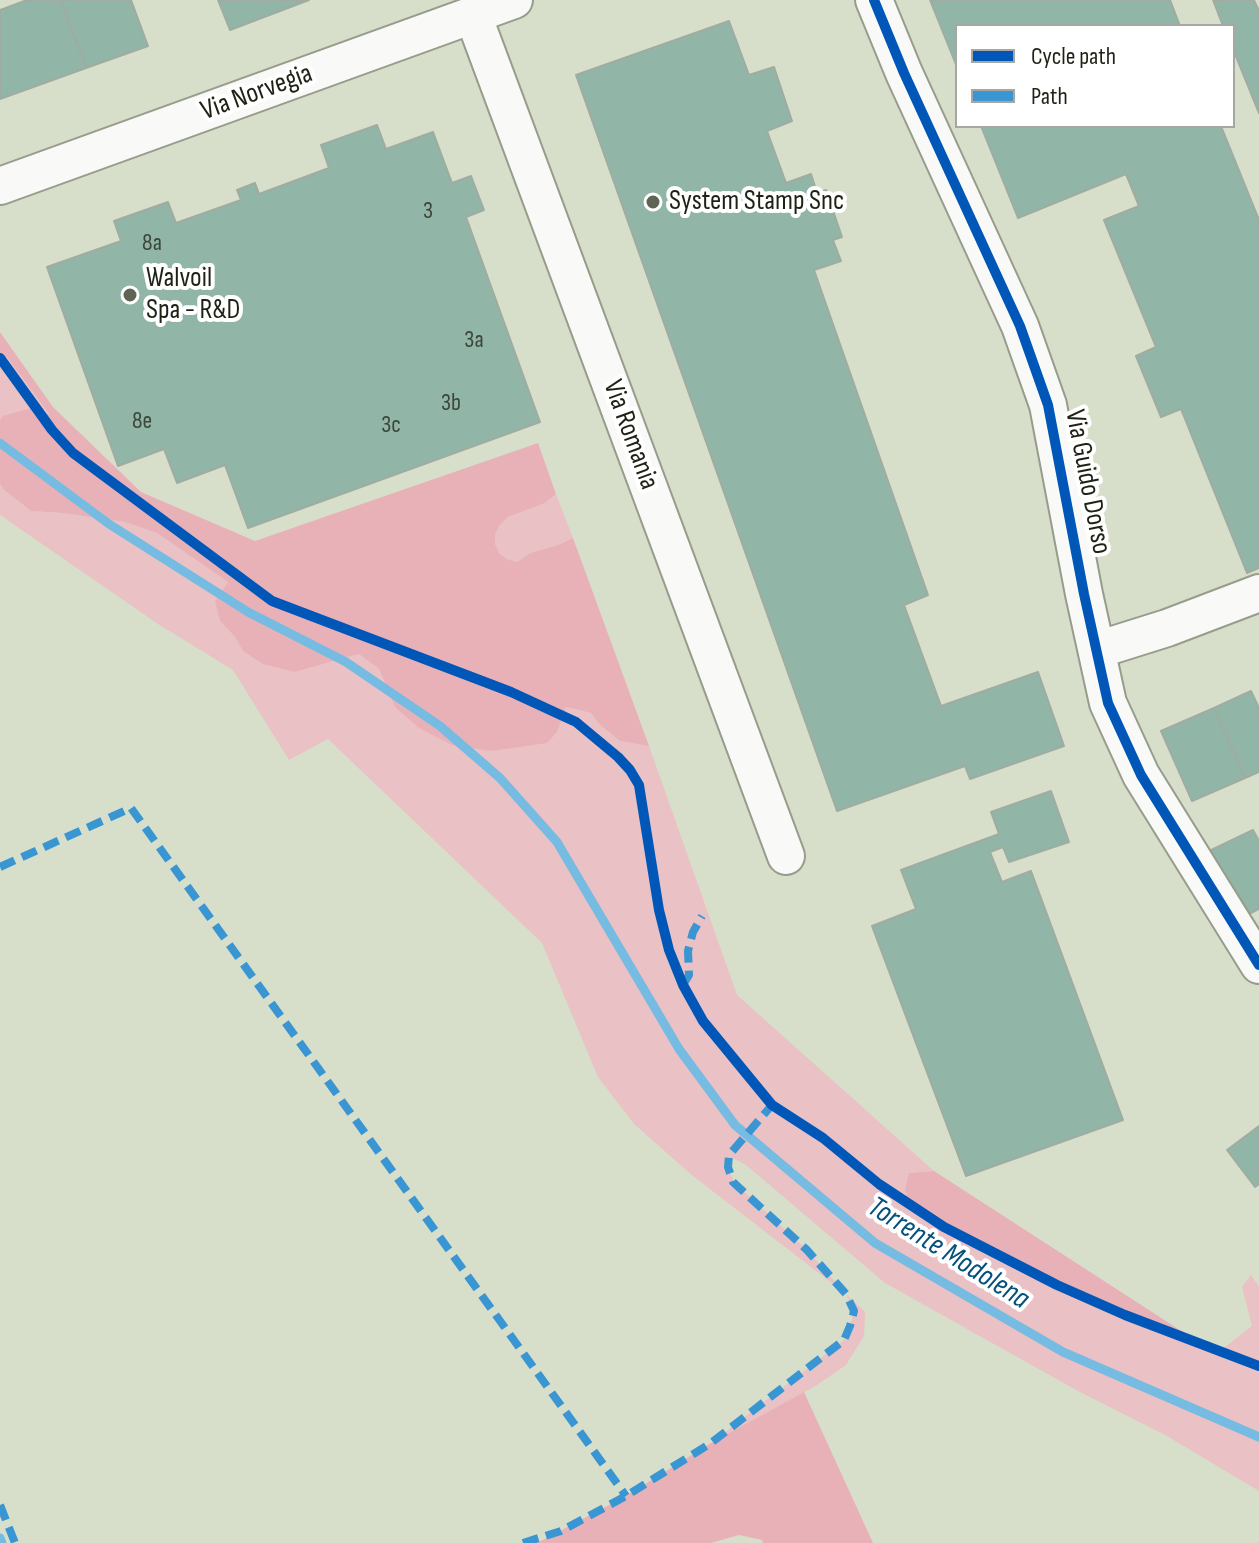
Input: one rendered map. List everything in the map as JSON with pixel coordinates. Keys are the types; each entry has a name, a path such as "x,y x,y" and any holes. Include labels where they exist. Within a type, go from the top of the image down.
{"street":[{"name":"Via Norvegia","path":"0,186 514,0"},
{"name":"Via Guido Dorso","path":"874,0 904,73 1020,326 1048,405 1108,703 1141,775 1259,965"},
{"name":"Via Romania","path":"473,15 786,856"},
{"path":"1097,650 1167,628 1259,593"}],"shaded area":[{"path":"0,332 53,407 141,492 255,541 538,443 556,494 545,503 508,517 495,534 495,544 499,553 517,562 530,553 573,538 649,746 620,741 591,713 566,707 557,732 547,743 491,751 452,745 419,728 395,707 379,669 359,654 295,672 263,664 243,651 220,621 215,602 228,582 157,533 125,522 31,511 4,490 0,484 0,420 3,416 35,407 50,415 7,357 0,359"},
{"path":"7,356 52,417 0,420 0,359"},
{"path":"0,484 31,511 125,522 157,533 228,582 220,621 243,651 295,672 359,654 379,669 395,707 557,732 566,707 591,713 620,741 649,746 737,995 934,1171 909,1173 910,1205 944,1227 1057,1285 1220,1351 1252,1326 1242,1287 1251,1275 1259,1287 1259,1491 1167,1436 1078,1391 885,1283 746,1165 729,1156 728,1167 734,1182 807,1250 846,1294 693,1176 634,1124 598,1077 542,943 328,739 289,760 233,670 158,624 0,515"},
{"path":"556,494 573,538 530,553 517,562 499,553 495,534 500,525 508,517 545,503"},
{"path":"934,1171 1203,1345 1057,1285 944,1227 910,1205 905,1190 909,1173"},
{"path":"846,1294 865,1312 864,1336 846,1365 817,1385 711,1443 844,1340 854,1311"},
{"path":"804,1392 873,1543 763,1543 762,1540 739,1535 711,1543 537,1543 626,1496 711,1443"}],"building":[{"path":"27,0 61,0 86,68 0,99 0,10"},
{"path":"61,0 131,0 148,46 86,68"},
{"path":"218,0 309,0 230,30"},
{"path":"930,0 1170,0 1179,24 955,24 955,62"},
{"path":"1213,0 1254,0 1259,11 1259,113 1235,54 1235,24 1222,24"},
{"path":"729,21 749,75 774,67 792,121 767,131 786,183 811,174 817,193 826,190 842,237 833,240 841,261 814,270 928,595 904,605 941,706 1038,672 1064,746 970,779 965,766 837,811 576,75"},
{"path":"377,125 386,149 433,132 452,183 471,176 484,210 466,217 540,422 248,528 225,465 177,483 164,449 118,466 47,267 121,241 114,221 168,202 176,223 241,200 237,190 255,183 259,194 329,168 321,145"},
{"path":"982,128 1222,128 1259,220 1259,568 1247,573 1181,409 1161,417 1136,356 1156,347 1104,220 1139,206 1126,174 1018,218"},
{"path":"1251,691 1259,708 1259,772 1245,778 1214,708"},
{"path":"1214,708 1245,778 1192,801 1161,731"},
{"path":"1051,791 1069,842 1009,862 1003,847 990,852 1002,882 1031,871 1123,1120 966,1176 872,926 916,909 901,870 999,834 991,812"},
{"path":"1253,830 1259,841 1259,909 1247,915 1233,886 1224,891 1205,853"},
{"path":"1259,1126 1259,1184 1255,1187 1227,1150"}],"waterway":[{"name":"Torrente Modolena","path":"0,443 109,524 248,612 346,662 440,726 500,778 557,842 679,1049 735,1125 875,1243 1063,1352 1259,1437"},
{"path":"0,1538 2,1543"}],"marked path":[{"path":"0,867 131,808 626,1496"},
{"path":"683,985 689,975 688,951 693,932 702,916"},
{"path":"523,1543 561,1531 626,1496 711,1443 844,1340 854,1311 846,1294 807,1250 733,1182 728,1167 729,1155 772,1105"},
{"path":"0,1505 15,1543"}],"cycle path":[{"path":"874,0 904,73 1020,326 1048,405 1108,703 1141,775 1259,965"},
{"path":"0,358 52,430 73,453 272,601 511,692 576,722 618,757 639,785 659,910 669,950 683,985 703,1021 772,1105 823,1138 879,1184 944,1227 1057,1285 1125,1315 1259,1366"}],"place":[{"name":"System Stamp Snc","path":"653,202"},
{"name":"Walvoil Spa - R&D","path":"130,295"}]}
